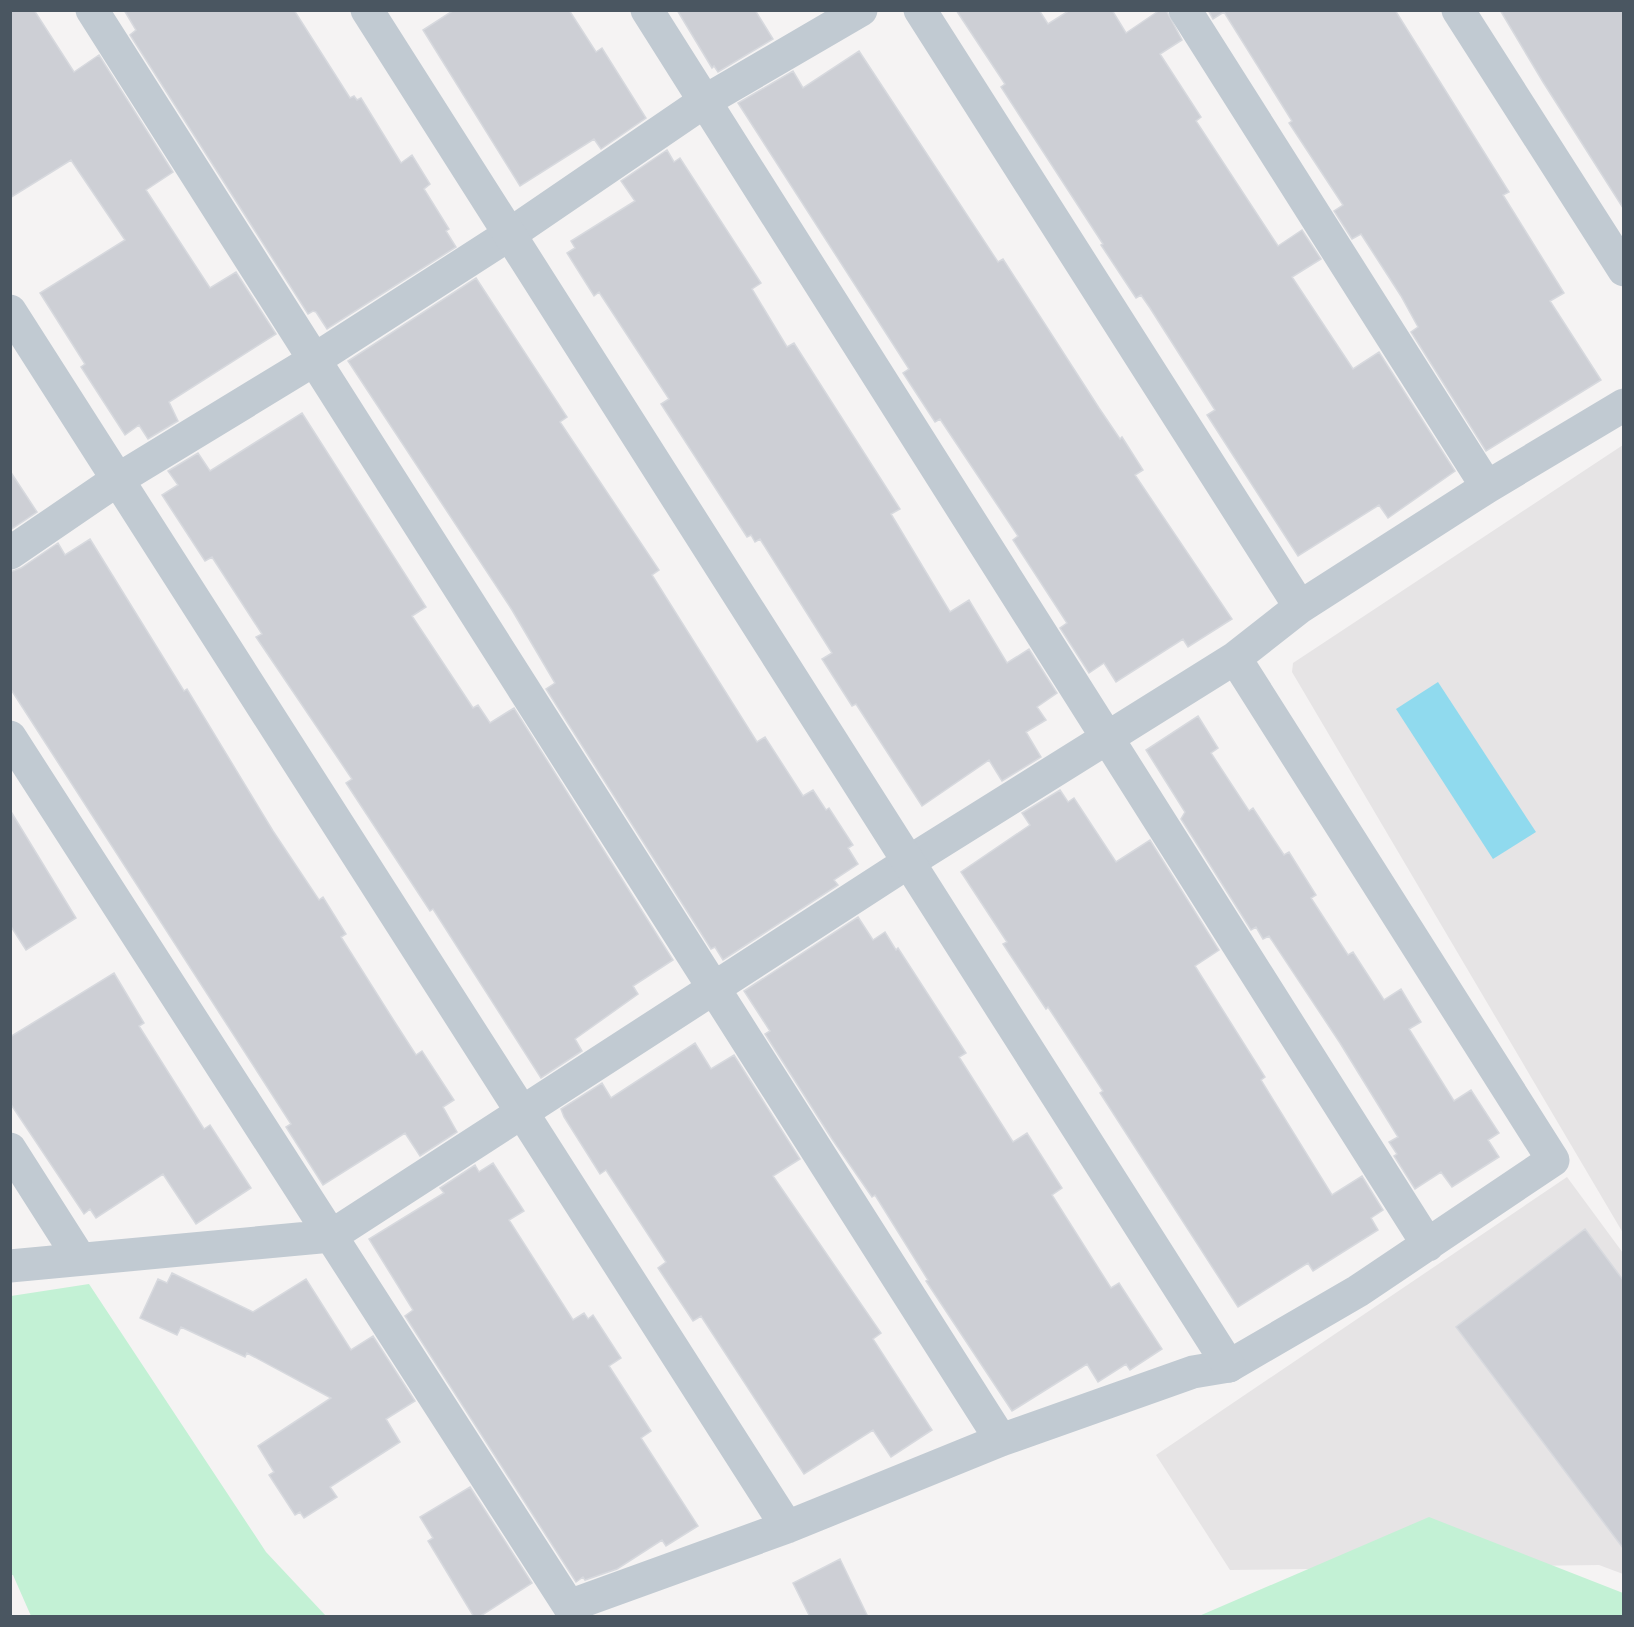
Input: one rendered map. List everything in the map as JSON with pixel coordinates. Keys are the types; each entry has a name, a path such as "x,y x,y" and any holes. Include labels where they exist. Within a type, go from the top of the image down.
{"street":[{"path":"92,10 1001,1440"},
{"path":"367,10 907,863 1229,1366"},
{"path":"647,10 1428,1245"},
{"path":"10,553 117,480 314,360 510,234 705,101 861,10"},
{"path":"920,10 1300,607"},
{"path":"1185,10 1487,487"},
{"path":"1458,10 1623,270"},
{"path":"10,311 787,1527"},
{"path":"10,1266 331,1236 713,987 1235,658 1300,607 1487,487 1623,405"},
{"path":"10,737 569,1606 787,1527 1001,1440 1193,1372 1229,1366 1358,1291 1553,1160 1235,658"},
{"path":"10,1149 80,1259"}],"shaded area":[{"path":"1623,445 1623,1233 1292,672 1293,663"},
{"path":"1567,1177 1623,1253 1623,1574 1599,1565 1230,1570 1156,1455"}],"green space":[{"path":"89,1284 266,1552 326,1616 31,1616 11,1575 11,1296"},
{"path":"1429,1517 1623,1593 1623,1616 1199,1616"}],"water":[{"path":"1438,682 1536,832 1493,859 1396,709"}],"building":[{"path":"10,10 34,10 74,72 99,55 173,172 146,190 210,288 236,272 276,334 169,402 178,421 148,439 139,425 125,435 81,367 85,364 40,293 125,240 71,160 10,198"},
{"path":"124,10 294,10 350,98 354,96 357,100 361,98 401,163 412,155 430,184 424,189 449,229 446,231 456,247 327,329 316,312 308,314 130,35 136,30"},
{"path":"454,10 569,10 596,52 602,48 646,118 601,149 594,139 520,186 423,30"},
{"path":"677,10 755,10 773,39 718,72 714,66 712,68"},
{"path":"956,10 1039,10 1048,24 1070,10 1112,10 1126,33 1160,10 1166,10 1182,40 1160,54 1201,117 1196,121 1278,246 1302,230 1321,259 1292,277 1353,369 1379,352 1455,471 1388,518 1379,505 1298,556 1207,415 1215,410 1150,308 1141,295 1136,298 1101,245 1103,244 1001,87 1005,84"},
{"path":"1208,10 1395,10 1509,192 1503,195 1564,293 1550,301 1601,380 1486,451 1411,332 1418,327 1401,296 1361,234 1352,239 1334,211 1343,205 1289,123 1292,121 1224,12 1213,19"},
{"path":"1500,10 1623,10 1623,208 1543,82"},
{"path":"859,51 998,262 1003,259 1099,408 1120,439 1122,437 1143,470 1135,475 1232,619 1188,647 1183,639 1116,682 1104,663 1089,673 1060,628 1067,623 1013,540 1018,536 940,419 935,422 903,373 909,369 738,103 793,71 803,88"},
{"path":"667,150 674,162 680,158 761,283 752,289 787,347 794,343 900,509 891,514 950,612 969,600 1007,663 1029,649 1057,693 1037,707 1046,720 1026,732 1041,757 1002,781 989,760 922,806 856,704 852,706 822,659 832,653 760,539 755,542 751,535 747,537 661,404 669,399 599,292 594,296 567,253 575,248 571,241 635,201 621,181"},
{"path":"476,278 567,417 560,422 659,570 652,575 757,742 765,737 803,796 813,790 826,810 829,808 853,845 848,848 858,864 834,880 838,885 723,960 715,947 711,949 546,689 555,683 512,610 348,361"},
{"path":"302,413 426,607 412,616 473,708 478,705 490,723 514,708 673,960 633,986 638,994 575,1039 582,1051 541,1078 433,909 430,911 346,783 352,779 256,637 262,634 212,557 205,561 162,495 178,485 168,471 198,453 210,471"},
{"path":"10,471 37,512 10,530"},
{"path":"90,539 184,691 187,689 273,831 319,900 323,897 346,934 341,937 416,1055 422,1051 454,1100 443,1107 457,1132 420,1156 405,1133 323,1185 286,1127 291,1124 10,688 10,572 21,568 58,543 65,555"},
{"path":"1198,716 1218,748 1211,753 1249,811 1253,808 1284,855 1289,852 1316,895 1311,898 1348,955 1353,952 1384,1000 1401,989 1421,1022 1409,1029 1454,1101 1471,1090 1499,1133 1488,1140 1499,1157 1452,1187 1441,1172 1415,1189 1394,1156 1397,1154 1389,1142 1398,1137 1340,1043 1269,936 1263,939 1256,927 1251,930 1181,819 1185,812 1146,750"},
{"path":"1060,790 1068,802 1074,798 1116,862 1150,840 1219,950 1195,966 1265,1077 1261,1080 1332,1195 1362,1176 1383,1210 1371,1218 1378,1230 1313,1271 1308,1263 1238,1307 1100,1093 1103,1091 1003,944 1007,942 961,872 1030,825 1022,813"},
{"path":"10,810 76,918 26,950 10,925"},
{"path":"858,917 873,940 885,932 896,950 898,948 966,1053 959,1057 1013,1142 1027,1133 1062,1188 1052,1195 1111,1288 1119,1283 1162,1349 1130,1370 1126,1364 1098,1382 1087,1364 1012,1411 926,1281 928,1280 875,1195 872,1197 832,1139 765,1034 770,1031 744,991"},
{"path":"114,973 144,1023 139,1026 204,1129 210,1125 251,1188 196,1224 163,1174 96,1218 90,1209 84,1214 10,1103 10,1037"},
{"path":"695,1043 711,1069 734,1055 800,1159 773,1176 881,1333 873,1339 932,1430 891,1457 873,1430 804,1474 701,1316 693,1321 658,1268 666,1262 606,1170 600,1174 564,1117 561,1109 602,1083 611,1098"},
{"path":"493,1163 524,1211 509,1220 573,1320 584,1313 588,1319 593,1315 621,1358 609,1366 651,1431 641,1438 698,1526 666,1546 662,1540 617,1569 585,1580 583,1577 576,1582 405,1316 413,1310 369,1239 444,1193 440,1188 475,1165 479,1172"},
{"path":"1585,1229 1623,1280 1623,1548 1456,1327"},
{"path":"172,1273 253,1312 306,1279 351,1350 373,1336 415,1401 386,1419 400,1442 330,1487 337,1497 304,1518 300,1512 295,1515 269,1475 274,1472 258,1446 331,1398 247,1353 245,1357 181,1327 177,1335 140,1318 158,1279 167,1283"},
{"path":"470,1487 532,1583 479,1617 474,1617 428,1541 433,1538 420,1517"},
{"path":"840,1559 868,1617 810,1617 793,1583"}]}
